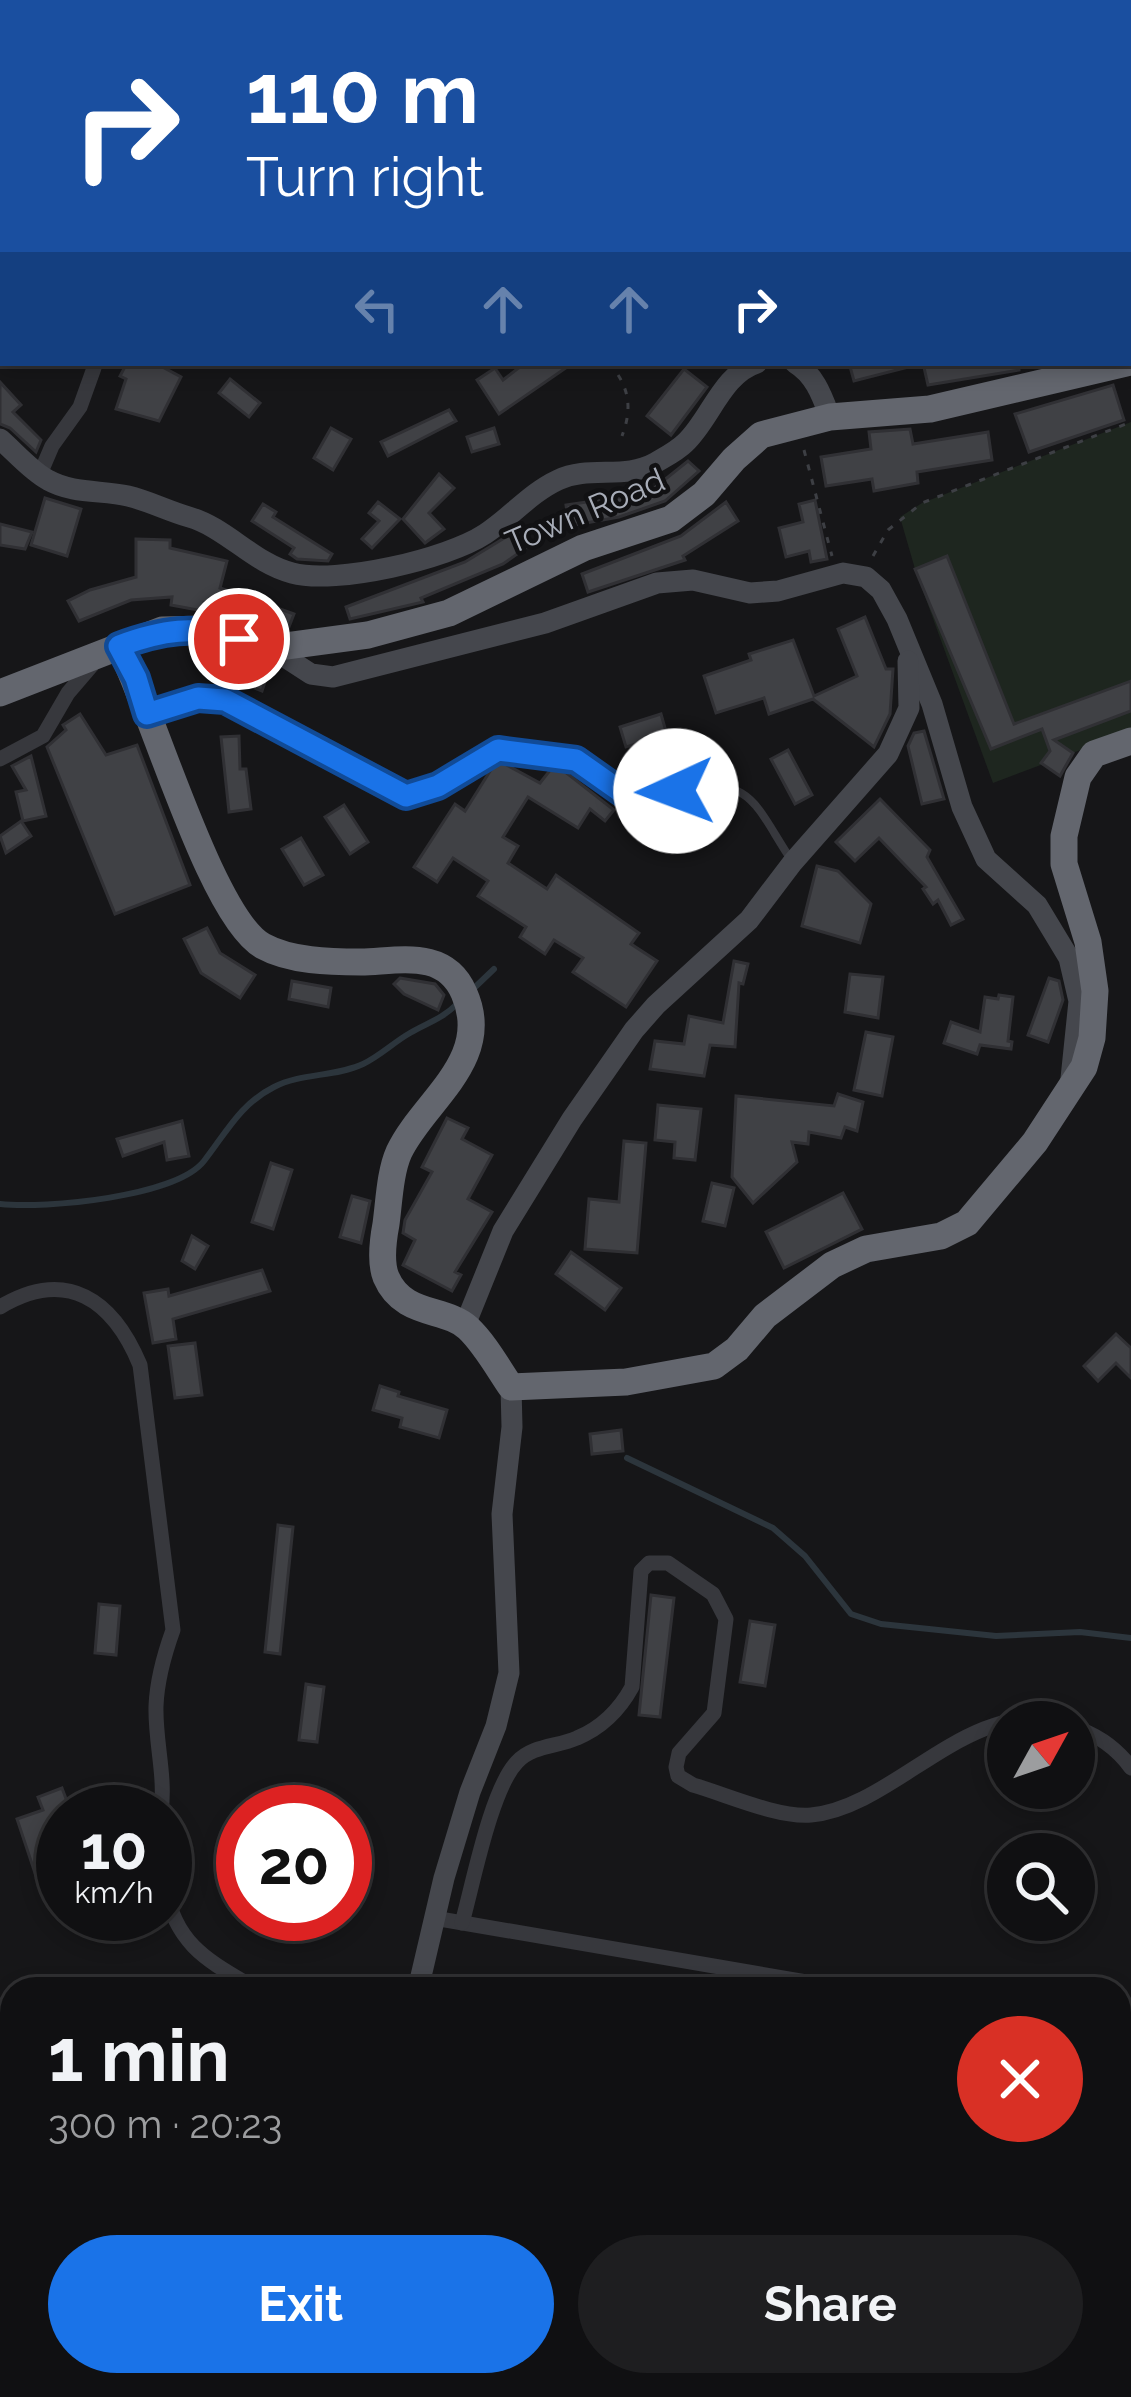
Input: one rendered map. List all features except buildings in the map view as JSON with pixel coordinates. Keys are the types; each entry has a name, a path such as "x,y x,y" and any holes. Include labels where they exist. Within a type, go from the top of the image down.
{"highway":[{"name":"Town Road","path":"0,693 162,630 206,629 271,648 368,634 449,613 583,548 671,519 704,494 761,436 830,417 929,409 1114,366"},
{"path":"119,646 136,678 218,889 239,926 259,944 285,956 433,962 453,973 465,995 472,1021 465,1053 444,1093 399,1153 382,1246 385,1276 401,1299 465,1324 511,1387 626,1382 714,1366 737,1349 765,1316 832,1265 866,1249 941,1236 967,1222 1035,1142 1084,1067 1092,1038 1095,992 1088,942 1064,864 1070,799 1094,754 1131,741"}],"street":[{"path":"0,439 40,474 77,490 130,496 201,520 287,572 310,577 388,568 454,549 480,537 560,478 581,471 632,471 650,466 684,444 730,382 753,366"},
{"path":"800,366 817,385 830,417"},
{"path":"40,474 52,446 80,407 94,368"},
{"path":"271,648 311,674 333,677 545,623 657,583 693,580 734,592 766,593 830,576 855,572 866,577 881,590 904,637 932,704 962,807 986,859 1037,905 1069,958 1079,1001 1070,1089"},
{"path":"465,1324 503,1231 595,1085 656,1005 749,920 888,754 909,708 910,670 904,637"},
{"path":"0,759 43,736 78,679 119,646"},
{"path":"147,714 198,698 225,700 406,796 438,786 498,750 576,760"},
{"path":"0,1307 25,1292 74,1292 115,1317 128,1334 140,1365 172,1630 156,1706 165,1785"},
{"path":"421,1977 470,1792 496,1726 509,1673 502,1514 512,1427 511,1387"},
{"path":"462,1923 506,1777 531,1751 576,1739 600,1724 632,1687 641,1570 650,1563 668,1563 713,1594 726,1619 714,1713 680,1753 676,1767 679,1776 693,1785 792,1814 812,1815 845,1806 987,1727"},
{"path":"1095,1738 1131,1768"},
{"path":"434,1918 777,1977"},
{"path":"188,1941 232,1977"}],"lane":[{"path":"576,760 634,801 697,787 732,786 758,806 793,862"}],"path":[{"path":"0,340 0,366"},
{"path":"611,366 629,393 622,436"},
{"path":"866,577 878,543 900,517 922,503 1131,422"},
{"path":"797,425 832,550 830,576"}],"shaded area":[{"path":"1131,422 1131,731 993,783 900,517 922,503"}],"waterway":[{"path":"471,991 494,969"},
{"path":"0,1204 77,1202 167,1184 204,1161 234,1120 262,1094 284,1083 363,1064 457,1004"},
{"path":"627,1458 773,1528 805,1556 851,1614 881,1624 996,1636 1080,1632 1131,1638"}],"route":[{"path":"239,639 206,629 162,630 119,646 147,714 198,698 225,700 406,796 438,786 498,750 576,760 634,801 676,791"}]}
